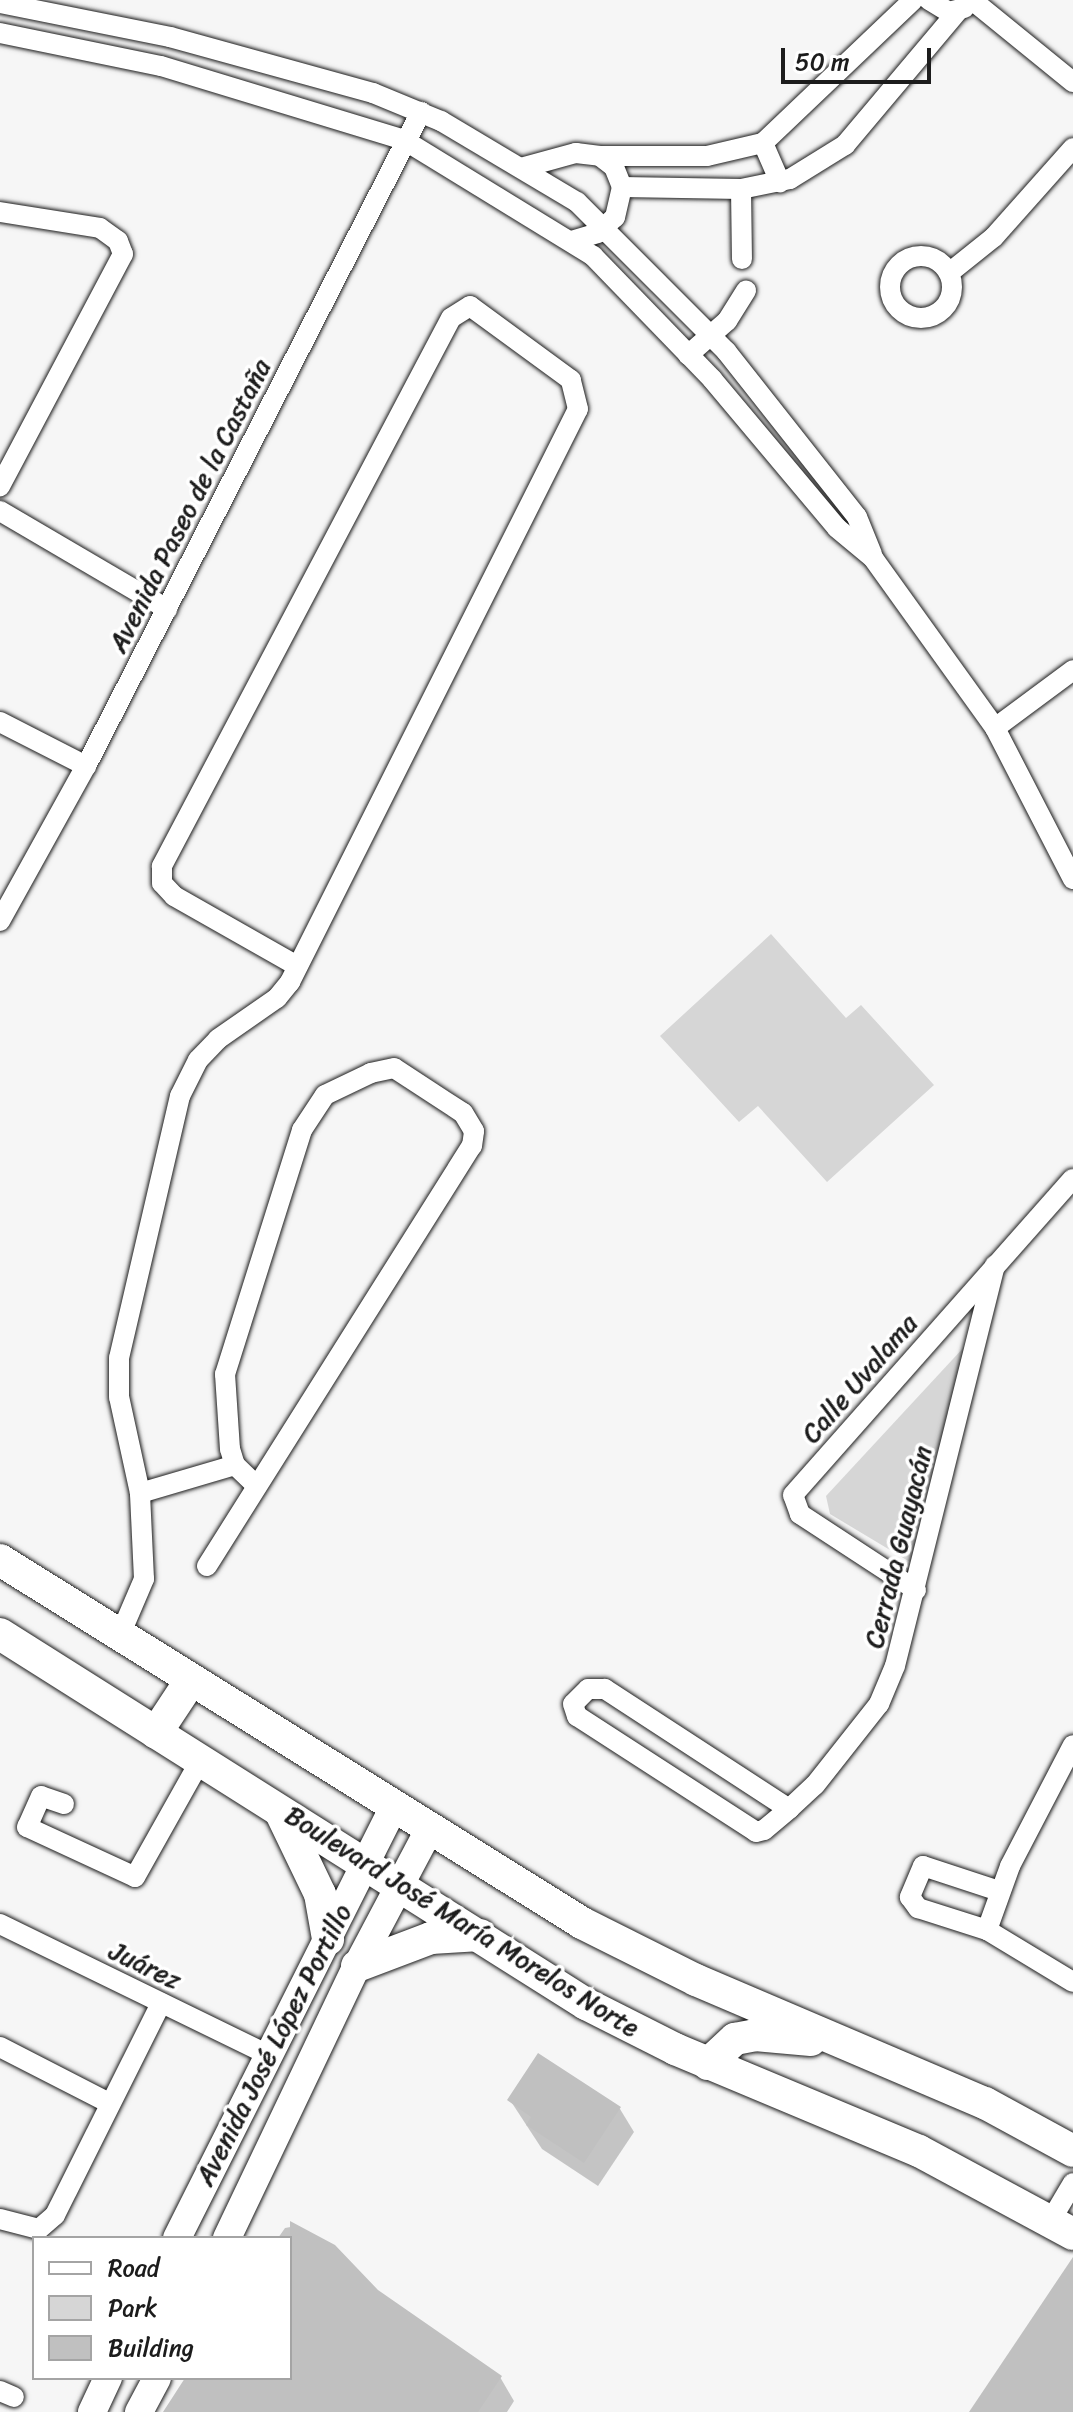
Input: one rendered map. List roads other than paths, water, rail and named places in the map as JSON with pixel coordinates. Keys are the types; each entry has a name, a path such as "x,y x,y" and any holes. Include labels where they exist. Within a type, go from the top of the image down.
{"main road":[{"path":"0,1560 393,1808 640,1954 985,2103 1073,2151"},
{"name":"Boulevard José María Morelos Norte","path":"0,1634 280,1810 397,1888 480,1935 586,2004 708,2064 919,2151 1062,2227"},
{"path":"156,1733 191,1680"},
{"name":"Avenida José López Portillo","path":"178,2236 393,1808"},
{"path":"280,1810 320,1894 328,1939"},
{"name":"Avenida José López Portillo","path":"228,2236 357,1966 429,1830"},
{"path":"357,1966 431,1938 480,1935"},
{"path":"708,2064 735,2039 755,2035 845,2045"},
{"path":"92,2412 107,2380"},
{"path":"139,2412 156,2380"}],"street":[{"path":"521,168 576,153 627,160 707,156 763,143 797,116 913,0"},
{"path":"929,0 940,10 968,4 1073,82"},
{"path":"0,3 80,16 253,58 421,112 521,168 608,227 710,335 857,517 873,558 995,728 1073,879"},
{"path":"622,187 710,190 741,189 780,182 845,145 968,4"},
{"path":"0,33 161,66 404,140 571,241 612,272 837,528 873,558"},
{"name":"Avenida Paseo de la Castaña","path":"0,921 86,766 421,112"},
{"path":"763,143 780,182"},
{"path":"949,273 994,237 1073,148"},
{"path":"571,241 608,227 621,204 622,187 614,167 600,156"},
{"path":"707,156 710,190"},
{"path":"741,189 742,259"},
{"path":"0,212 100,228 118,241 123,254 0,486"},
{"path":"688,355 737,309 746,290"},
{"path":"120,1635 144,1579 139,1487 119,1397 119,1358 180,1096 198,1060 277,998 297,966 578,409 571,380 470,306 457,310 451,318 162,866 162,883 174,896 297,966"},
{"path":"0,511 167,609"},
{"path":"995,728 1073,670"},
{"path":"0,722 86,766"},
{"path":"207,1566 472,1146 474,1131 463,1113 394,1068 371,1073 325,1095 302,1130 225,1374 224,1411 235,1465 256,1485"},
{"name":"Calle Uvalama","path":"916,1590 800,1514 793,1495 1073,1179"},
{"name":"Cerrada Guayacán","path":"789,1809 605,1689 588,1689 573,1704 577,1716 751,1831 764,1830 789,1809 840,1756 879,1704 895,1666 995,1265"},
{"path":"139,1487 235,1465"},
{"path":"987,1930 999,1891 1073,1745"},
{"path":"64,1804 41,1796 27,1827 135,1877 200,1761"},
{"path":"999,1891 923,1866 911,1889 911,1904 987,1930 1073,1982"},
{"name":"Juárez","path":"0,1924 268,2055"},
{"path":"0,2219 28,2229 48,2224 161,2003"},
{"path":"0,2047 109,2103"},
{"path":"1062,2227 1073,2183"}]}
